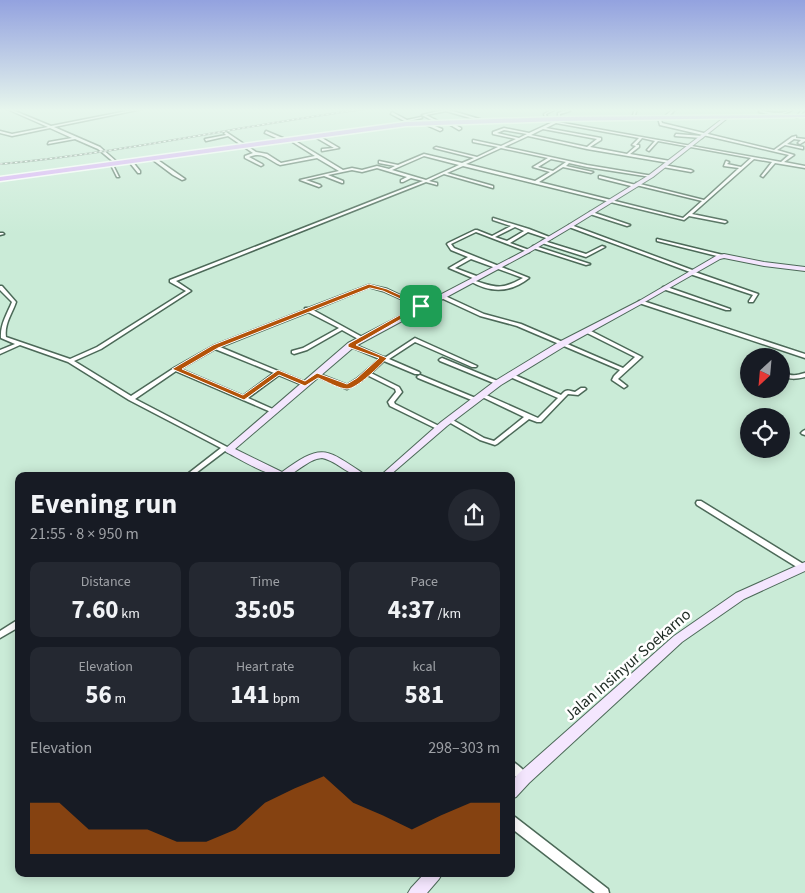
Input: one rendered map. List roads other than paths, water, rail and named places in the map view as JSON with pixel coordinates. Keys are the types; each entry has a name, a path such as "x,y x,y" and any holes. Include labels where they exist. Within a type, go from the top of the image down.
{"highway":[{"path":"0,179 208,151"}],"street":[{"path":"102,151 114,164 118,176"},
{"path":"251,151 266,155 280,164 317,157"},
{"path":"308,151 342,171"},
{"path":"447,151 478,158"},
{"path":"70,362 99,348 188,291 172,281 426,181 494,151"},
{"path":"516,151 603,169 651,176"},
{"path":"601,151 670,162"},
{"path":"627,155 632,151"},
{"path":"194,472 227,449 351,346 421,306 550,238 651,176 683,151"},
{"path":"717,151 768,165"},
{"path":"778,151 792,155 781,163"},
{"path":"719,158 725,152"},
{"path":"255,153 246,157 260,165"},
{"path":"388,170 424,155 609,202 685,218 752,160 805,167"},
{"path":"154,158 183,179"},
{"path":"551,158 536,168 554,172"},
{"path":"131,162 139,172"},
{"path":"380,162 398,166"},
{"path":"535,182 570,162"},
{"path":"727,162 725,165 742,168"},
{"path":"763,176 774,162"},
{"path":"563,166 591,172"},
{"path":"664,166 689,172 695,168"},
{"path":"319,186 302,180 352,168 362,171 376,167 436,184"},
{"path":"444,173 492,187"},
{"path":"323,174 342,182"},
{"path":"402,180 411,176"},
{"path":"600,177 704,201"},
{"path":"591,213 628,225"},
{"path":"689,215 725,222"},
{"path":"494,219 550,238"},
{"path":"492,237 514,226"},
{"path":"570,226 756,294 751,301"},
{"path":"507,243 528,230"},
{"path":"471,257 452,268 491,288 504,290 527,278 452,249 449,244 475,232 507,243 588,264"},
{"path":"658,240 722,256 805,269"},
{"path":"543,242 586,256 603,247"},
{"path":"575,252 583,247"},
{"path":"389,472 449,420 510,375 562,344 722,256"},
{"path":"131,399 176,369 215,347 371,286 421,306"},
{"path":"0,287 3,293 14,302 2,323 1,333 4,338 70,362 131,399 275,472"},
{"path":"666,288 728,309"},
{"path":"442,296 482,316 516,324 624,370"},
{"path":"641,302 805,356"},
{"path":"307,310 362,339"},
{"path":"294,352 305,350 341,329"},
{"path":"587,331 639,357 615,378 624,386"},
{"path":"317,375 348,387 385,358 415,340 474,366"},
{"path":"0,352 18,344"},
{"path":"351,346 385,358 476,400"},
{"path":"215,347 305,384"},
{"path":"442,360 498,383"},
{"path":"176,369 273,411"},
{"path":"244,398 278,373"},
{"path":"367,373 397,388 399,392 391,402 392,405 439,428"},
{"path":"510,375 562,397"},
{"path":"790,378 805,375"},
{"path":"482,395 541,420 567,392 576,394 583,389"},
{"path":"449,420 482,439 495,443 529,416"},
{"path":"289,472 312,456 321,454 330,456 355,472"},
{"path":"698,504 804,567"},
{"name":"Jalan Insinyur Soekarno","path":"515,788 678,639 740,596 804,567"},
{"path":"0,634 15,625"},
{"path":"515,770 524,778"},
{"path":"515,824 604,893"},
{"path":"416,893 431,877"}],"railway":[{"path":"0,164 107,151"}]}
